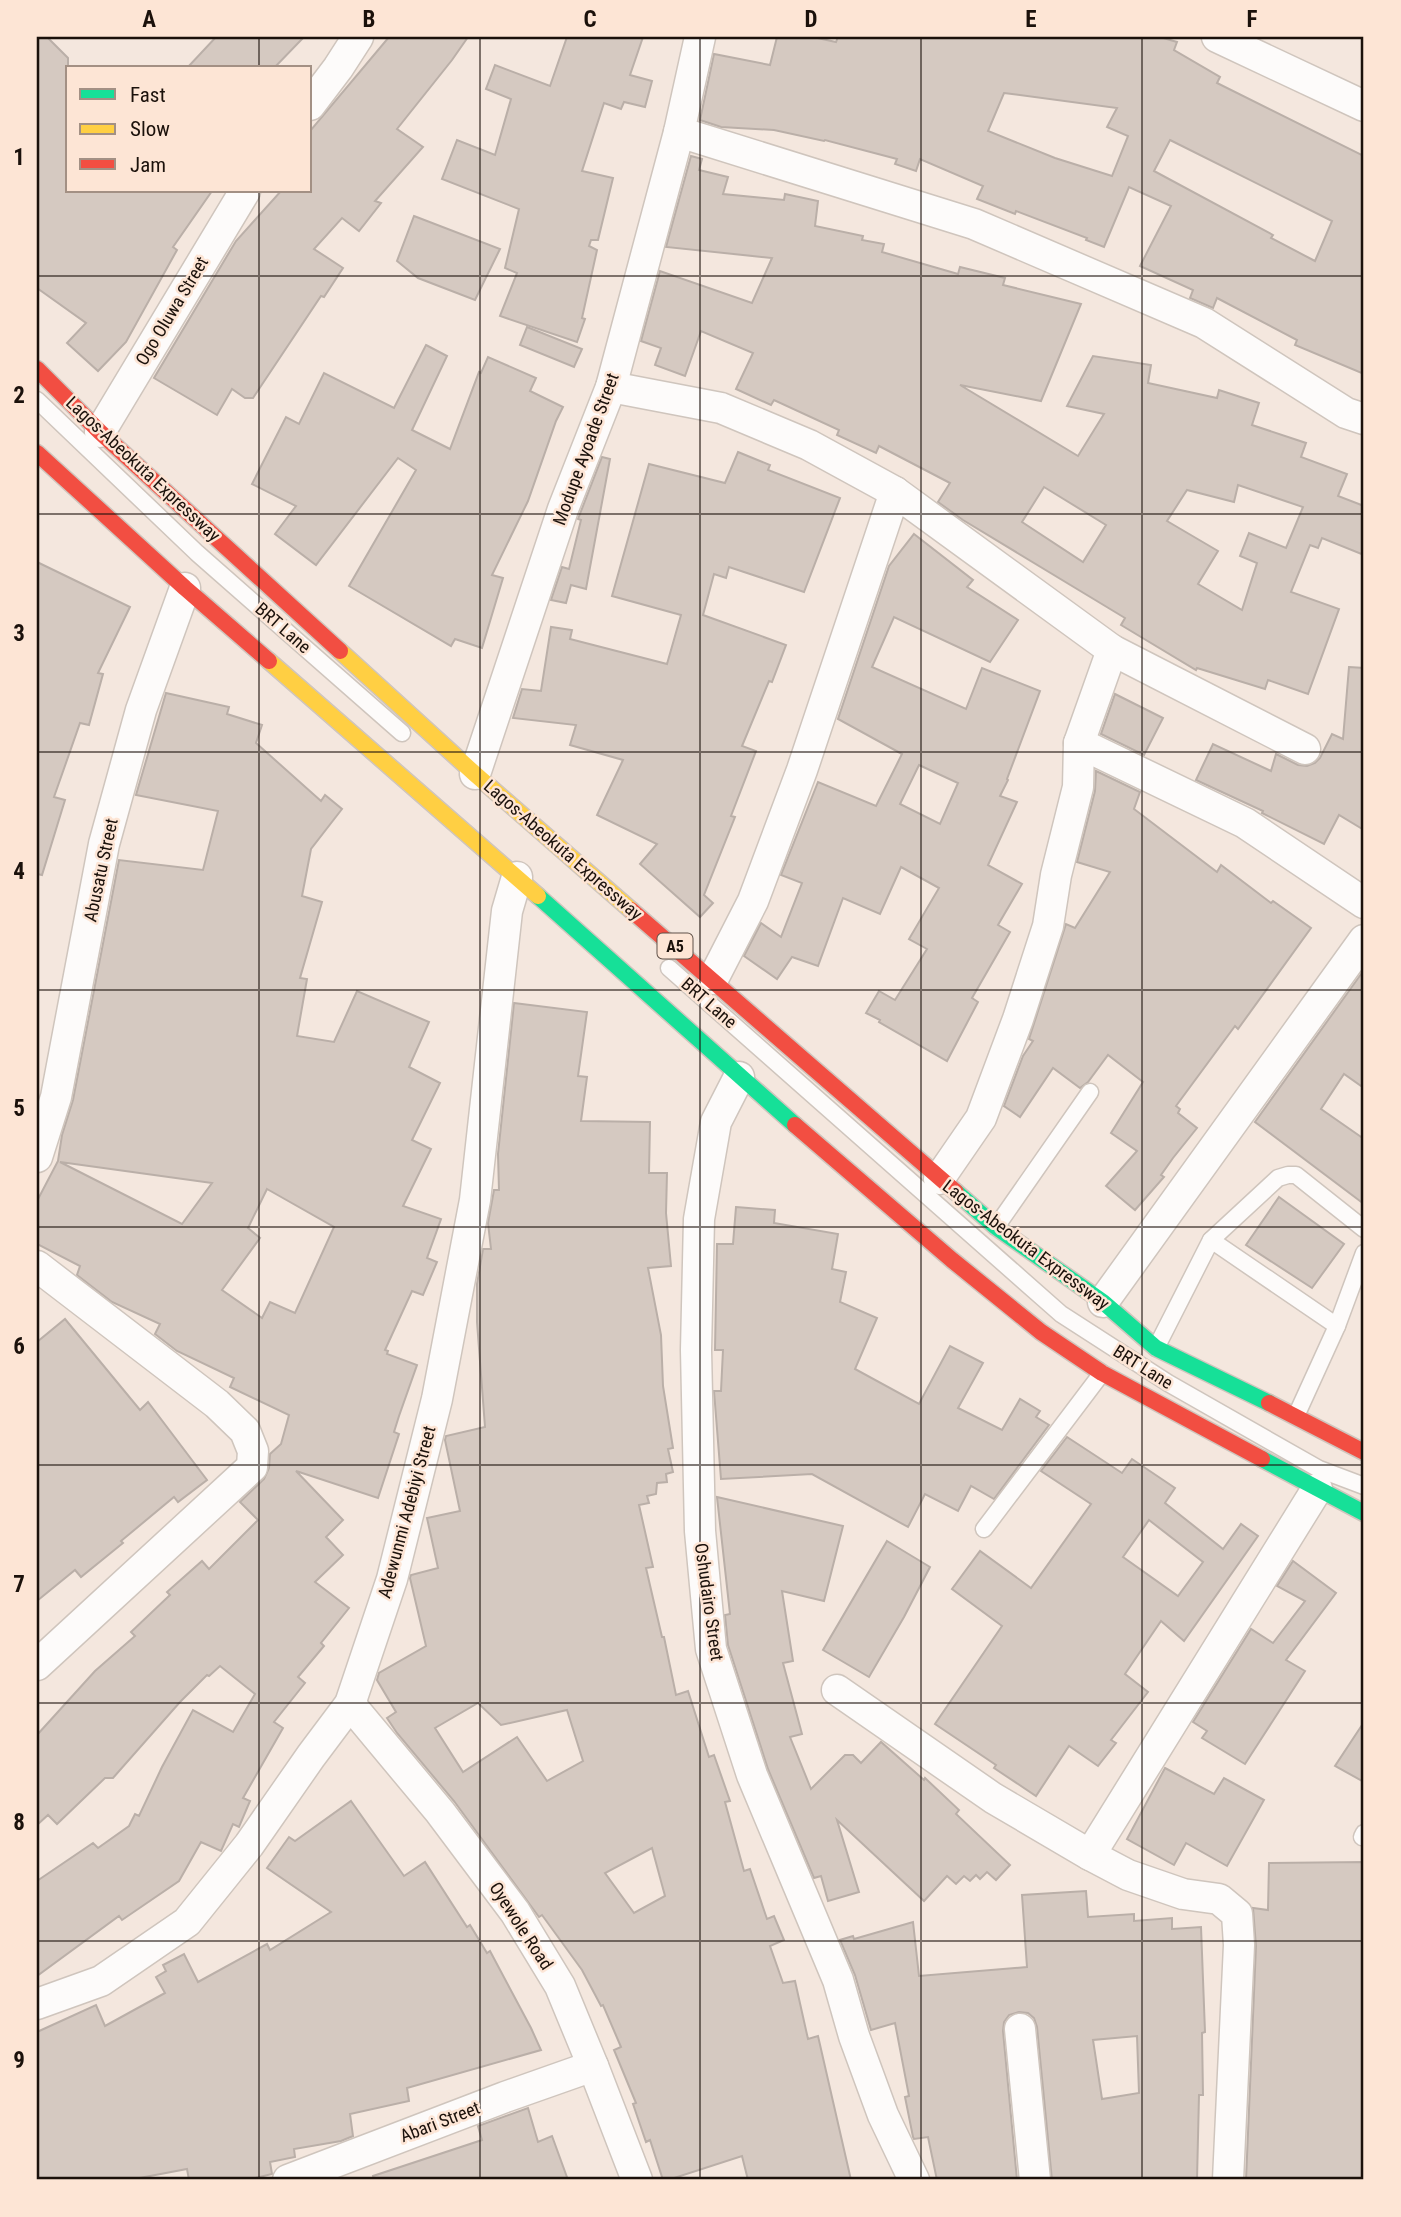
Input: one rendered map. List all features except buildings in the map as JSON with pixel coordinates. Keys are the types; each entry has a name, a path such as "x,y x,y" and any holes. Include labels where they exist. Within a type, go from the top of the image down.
{"highway":[{"name":"Lagos-Abeokuta Expressway","path":"37,369 100,432 475,774 996,1227 1103,1302 1156,1348 1296,1416 1360,1441"},
{"path":"37,453 185,589 517,877 739,1077 952,1261 1041,1332 1102,1373 1364,1513"}],"street":[{"path":"312,102 358,37"},
{"name":"Modupe Ayoade Street","path":"475,774 562,509 611,387 679,132 700,37"},
{"path":"1217,37 1364,106"},
{"path":"679,132 974,224 1204,323 1346,413 1364,419"},
{"name":"Ogo Oluwa Street","path":"100,432 244,192"},
{"path":"611,387 721,408 809,445 895,492 1112,650 1305,749"},
{"path":"713,979 753,901 768,861 802,770 895,492"},
{"name":"Abusatu Street","path":"37,1157 56,1097 104,844 141,710 185,589"},
{"path":"939,1179 981,1118 1018,1019 1048,926 1056,875 1077,787 1079,743 1112,650"},
{"path":"1079,743 1245,823 1364,902"},
{"name":"Adewunmi Adebiyi Street","path":"37,2004 100,1981 187,1922 249,1845 350,1703 392,1579 437,1399 475,1200 507,911 517,877"},
{"path":"1103,1302 1364,940"},
{"name":"Oshudairo Street","path":"739,1077 716,1122 699,1219 696,1350 700,1531 712,1649 752,1775 838,1980 854,2036 883,2115 914,2180"},
{"path":"37,1266 217,1404 245,1431 253,1451 253,1467 37,1665"},
{"path":"1090,1855 1317,1489"},
{"path":"837,1690 993,1798 1090,1855 1128,1875 1183,1894 1219,1899 1237,1914 1239,1945 1228,2180"},
{"name":"Oyewole Road","path":"350,1703 440,1812 515,1912 559,1986 637,2180"},
{"path":"1020,2029 1035,2180"},
{"name":"Abari Street","path":"288,2180 593,2066"}],"lane":[{"name":"BRT Lane","path":"37,400 197,553 416,745"},
{"name":"BRT Lane","path":"653,954 1061,1314 1168,1383 1319,1469 1364,1486"},
{"path":"996,1227 1090,1092"},
{"path":"1156,1348 1211,1240 1278,1178 1296,1175 1364,1229"},
{"path":"1211,1240 1336,1326"},
{"path":"1296,1416 1336,1326 1364,1253"},
{"path":"984,1529 1102,1373"}],"traffic: fast":[{"path":"538,896 795,1125"},
{"path":"956,1192 996,1227 1103,1302 1156,1348 1269,1403"},
{"path":"1262,1459 1364,1513"}],"traffic: slow":[{"path":"340,651 475,774 631,910"},
{"path":"269,661 538,896"}],"traffic: jam":[{"path":"37,369 100,432 340,651"},
{"path":"37,453 269,661"},
{"path":"631,910 956,1192"},
{"path":"795,1125 952,1260 1041,1332 1102,1373 1262,1459"},
{"path":"1269,1403 1364,1452"}]}
